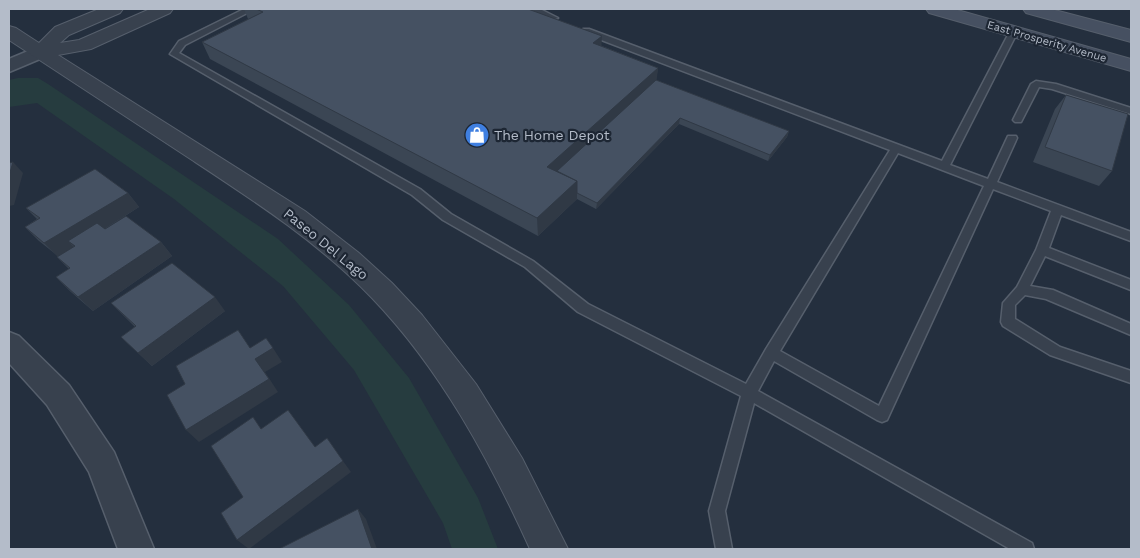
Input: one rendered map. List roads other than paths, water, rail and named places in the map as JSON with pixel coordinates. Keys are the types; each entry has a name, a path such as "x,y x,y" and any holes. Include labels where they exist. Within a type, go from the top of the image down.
{"main road":[{"name":"East Prosperity Avenue","path":"935,9 1131,65"},
{"name":"East Prosperity Avenue","path":"1032,9 1131,36"}],"street":[{"path":"40,52 62,31 114,9"},
{"path":"9,66 40,52 84,44 164,9"},
{"name":"Paseo Del Lago","path":"9,32 284,210 351,261 383,292 440,359 470,401 531,511 549,549"},
{"path":"9,344 58,396 102,463 136,549"}],"lane":[{"path":"534,9 564,23"},
{"path":"247,12 182,43 174,54 416,192 447,217 529,264 583,308 749,393 1026,549"},
{"path":"580,29 1131,237"},
{"path":"944,167 1014,32"},
{"path":"1018,120 1036,84 1053,86 1131,110"},
{"path":"771,353 882,415 1012,138"},
{"path":"724,549 717,511 749,393 771,353 896,148"},
{"path":"1057,209 1042,250 1022,290 1009,303 1008,322 1055,351 1131,376"},
{"path":"1042,250 1131,285"},
{"path":"1022,290 1048,294 1131,330"}],"place":[{"name":"The Home Depot","path":"477,135"}]}
